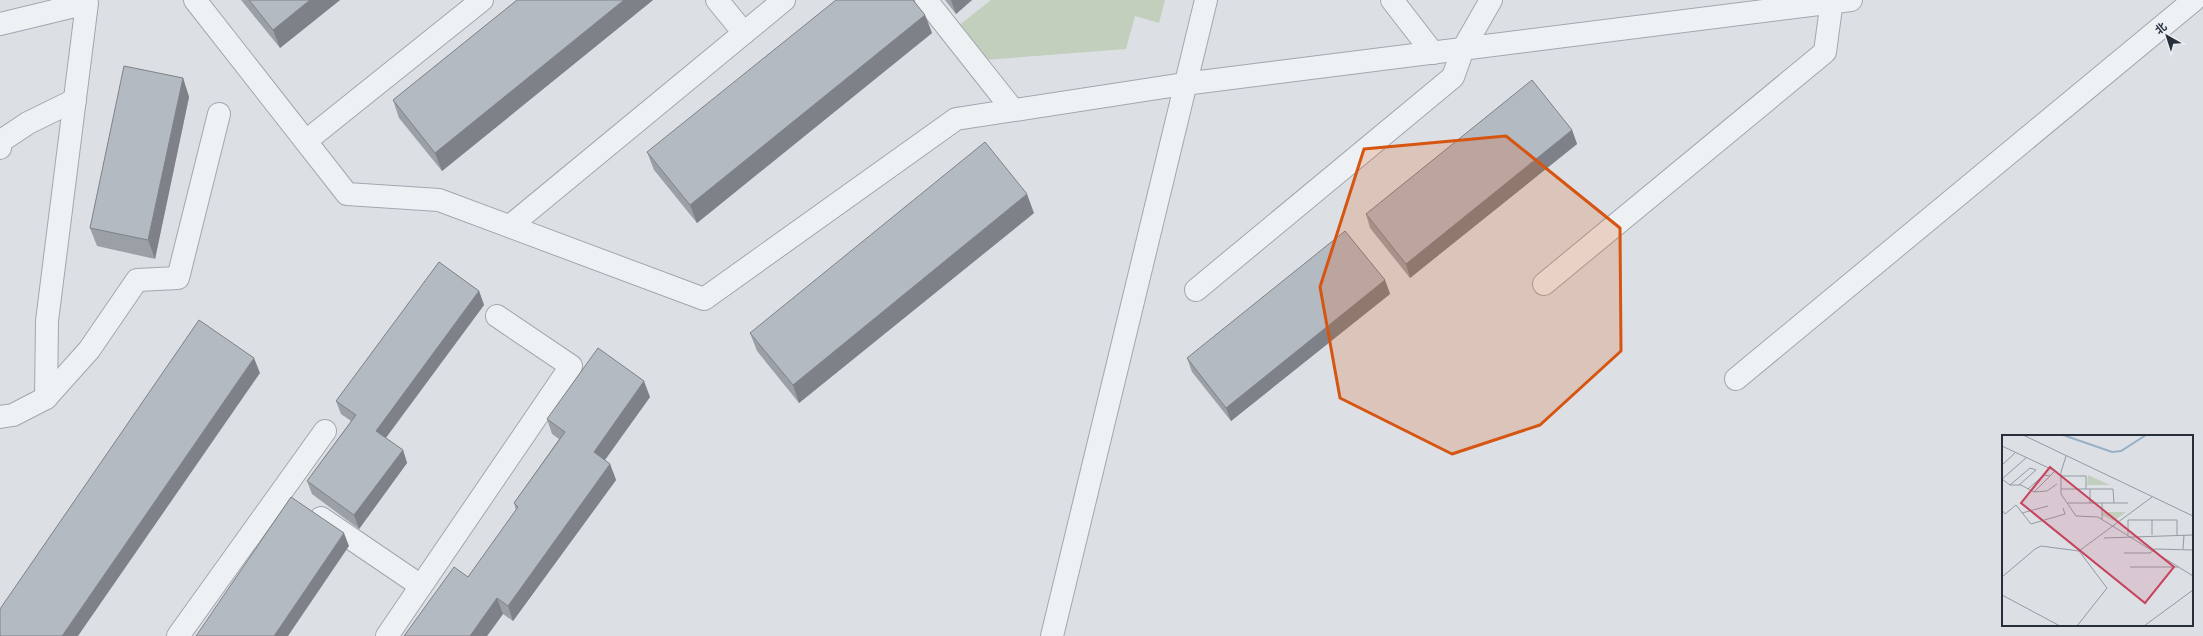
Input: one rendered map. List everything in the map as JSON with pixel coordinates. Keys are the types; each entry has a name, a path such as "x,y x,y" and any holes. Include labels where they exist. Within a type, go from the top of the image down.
{"street":[{"path":"195,0 347,194 439,200 704,299 956,119 1184,84 1838,1 1825,52 1544,284"},
{"path":"306,141 482,0"},
{"path":"717,0 744,33"},
{"path":"510,226 784,0"},
{"path":"926,0 1013,110"},
{"path":"1052,636 1184,84 1206,0"},
{"path":"1392,0 1433,53"},
{"path":"1196,290 1453,77 1462,49 1491,0"},
{"path":"1736,379 2194,0"},
{"path":"0,24 87,4 46,321 46,398"},
{"path":"0,148 1,141 28,123 75,100"},
{"path":"0,417 13,415 46,398 90,350 137,280 178,278 220,114"},
{"path":"387,636 571,366 497,316"},
{"path":"178,636 325,431"},
{"path":"282,491 421,586"}],"highlighted area":[{"path":"1506,136 1620,228 1621,351 1540,425 1452,454 1340,398 1320,287 1364,149"}],"green space":[{"path":"991,0 1165,0 1159,23 1135,16 1126,49 985,60 958,26"}],"building":[{"path":"249,0 310,0 273,30"},
{"path":"517,0 624,0 435,153 393,100"},
{"path":"836,0 913,0 925,15 690,205 647,152"},
{"path":"124,66 183,78 148,240 90,228"},
{"path":"1532,80 1572,130 1406,264 1366,214"},
{"path":"985,142 1027,194 793,385 750,333"},
{"path":"1345,231 1385,280 1226,408 1187,358"},
{"path":"439,262 479,291 376,431 403,450 354,515 307,481 356,415 336,401"},
{"path":"199,320 254,358 62,636 0,636 0,609"},
{"path":"598,348 644,381 594,452 610,464 508,606 497,598 470,636 404,636 454,567 468,577 518,507 514,503 565,432 547,419"},
{"path":"291,497 344,533 274,636 196,636"}]}
